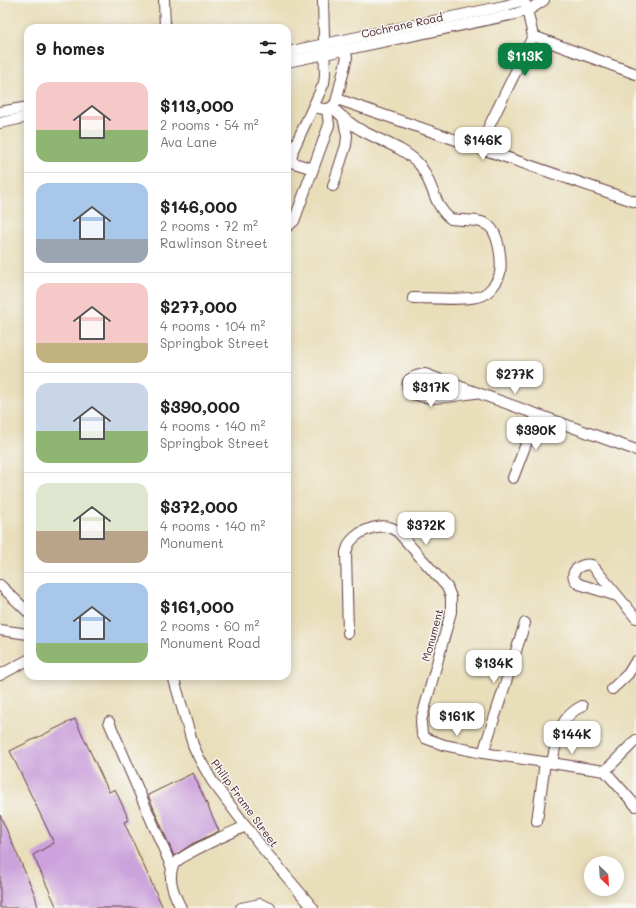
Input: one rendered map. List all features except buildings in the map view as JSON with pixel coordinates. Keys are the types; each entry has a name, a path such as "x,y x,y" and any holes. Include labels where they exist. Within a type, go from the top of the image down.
{"street":[{"path":"313,169 291,162 293,150 324,83 323,0"},
{"name":"Cochrane Road","path":"291,52 324,49 515,14 525,3 544,0"},
{"path":"163,1 165,24"},
{"path":"479,147 533,36 525,3"},
{"path":"533,36 636,74"},
{"path":"291,224 294,221 329,125 332,105 347,57 341,46"},
{"name":"Cochrane Road","path":"291,61 324,49"},
{"path":"313,107 332,105 479,147 636,202"},
{"path":"332,105 343,117 361,130 405,152 420,164 430,182 441,208 450,219 482,222 491,227 496,234 500,274 492,287 483,295 470,298 413,298"},
{"path":"0,112 24,108"},
{"path":"333,186 346,145 347,136 343,117"},
{"path":"0,123 24,118"},
{"path":"475,393 444,397 426,397 409,391 407,384 408,381 417,375 424,374 636,450"},
{"path":"513,478 537,415"},
{"name":"Monument","path":"348,633 346,553 350,541 364,531 378,527 392,527 428,565 447,588 451,597 452,612 421,722 422,734 425,738 444,745 483,753"},
{"path":"617,596 579,584 574,579 573,574 575,570 584,564 592,565 636,618"},
{"path":"0,585 24,608"},
{"path":"525,623 483,753 604,771 636,806"},
{"path":"0,630 24,633"},
{"path":"612,689 624,679 636,661"},
{"path":"0,675 24,662"},
{"name":"Philip Frame Street","path":"174,680 187,726 199,758 212,781 264,850 313,908"},
{"path":"537,821 548,763 561,726 569,714 582,706"},
{"path":"109,722 172,868 172,888 181,908"},
{"path":"604,771 636,740"},
{"path":"172,868 179,860 199,848 246,826"},
{"path":"241,908 260,904 270,908"}]}
